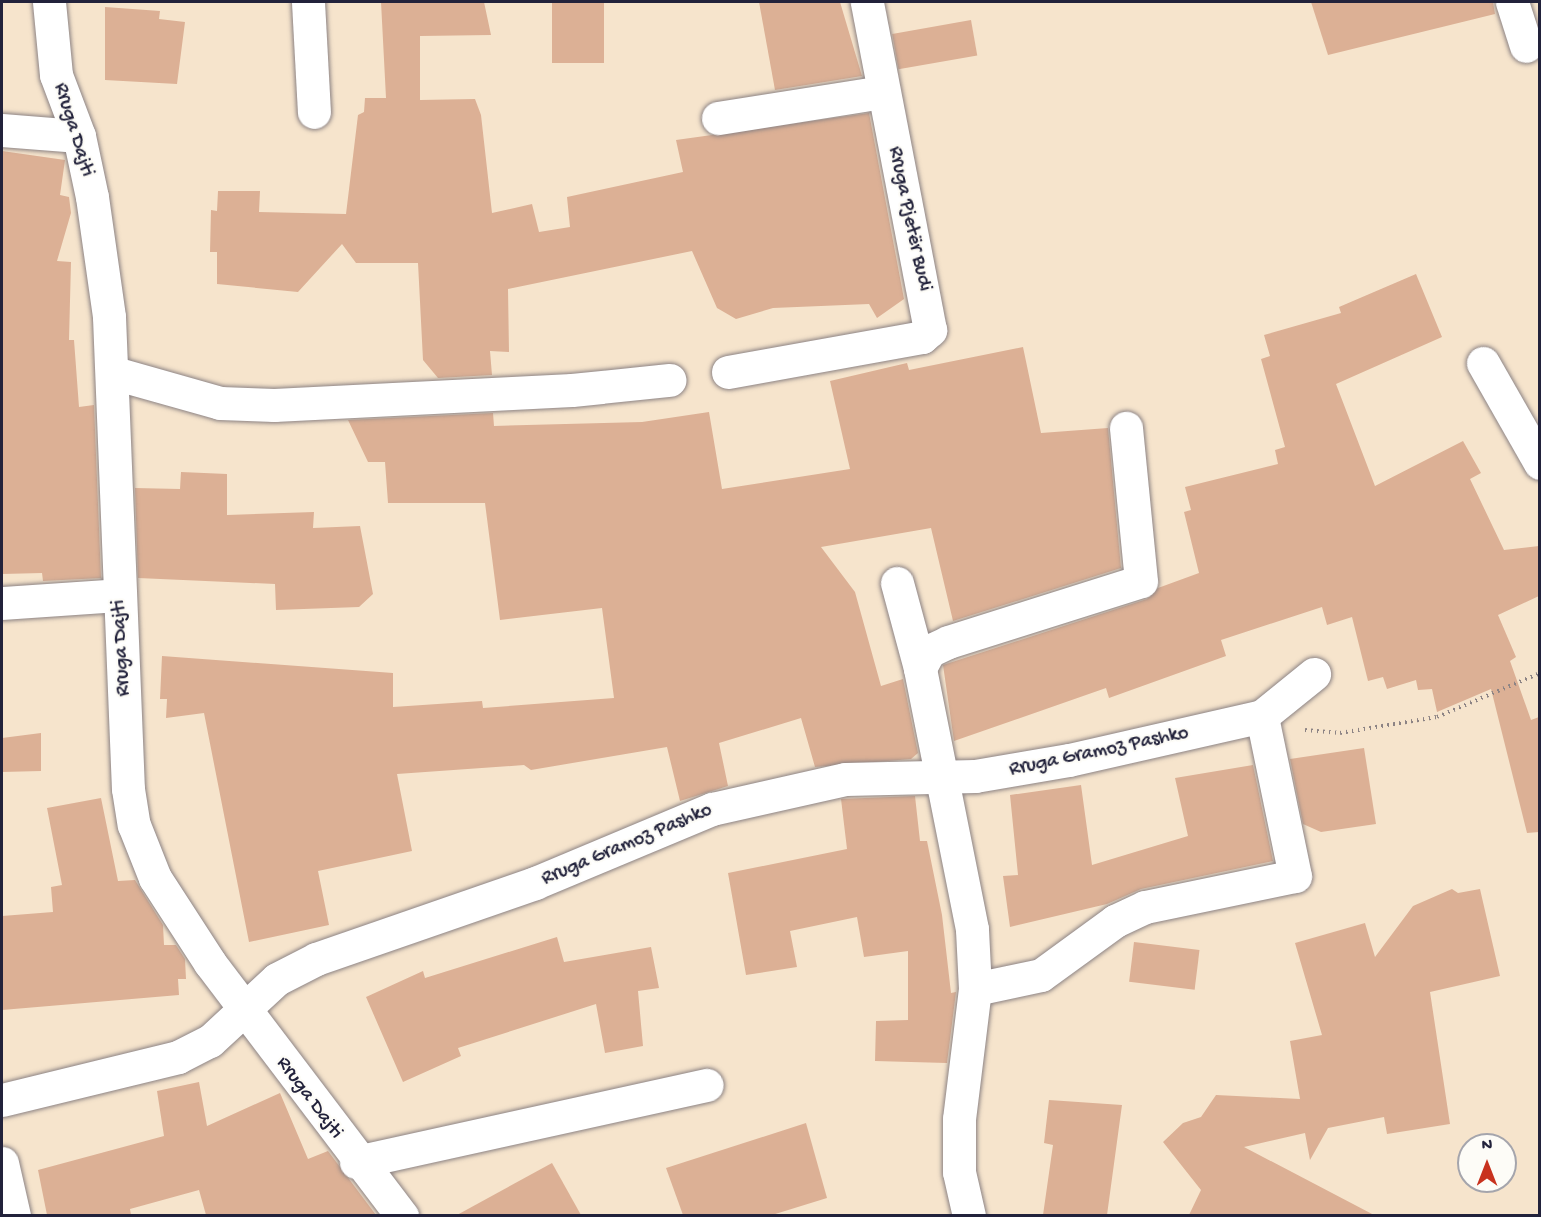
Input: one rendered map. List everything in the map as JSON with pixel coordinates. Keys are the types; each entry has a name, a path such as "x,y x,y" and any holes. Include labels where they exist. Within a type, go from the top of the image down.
{"street":[{"name":"Rruga Dajti","path":"49,2 56,75 79,136 92,197 114,373 120,595 134,825 155,878 244,1013 356,1162 402,1215"},
{"path":"308,2 314,112"},
{"name":"Rruga Pjetër Budi","path":"728,372 827,356 922,337 930,330 882,92 867,2"},
{"path":"1512,2 1526,46"},
{"path":"718,118 882,92"},
{"path":"2,130 79,136"},
{"path":"1483,363 1539,463"},
{"path":"114,373 220,403 274,405 572,390 669,380"},
{"path":"920,668 928,651 948,642 1141,580 1126,428"},
{"path":"897,583 920,668 969,895 975,989 959,1119 959,1172 969,1215"},
{"path":"2,603 120,595"},
{"name":"Rruga Gramoz Pashko","path":"2,1100 178,1057 210,1041 244,1013 278,979 316,959 536,883 712,809 845,779 944,777 1069,760 1262,716 1314,674"},
{"path":"975,989 1041,975 1116,921 1145,907 1295,876 1262,716"},
{"path":"356,1162 706,1085"},
{"path":"2,1163 14,1215"}],"path":[{"path":"1340,733 1437,717 1539,673"}],"building":[{"path":"381,2 484,2 491,35 420,36 420,100 475,99 481,115 492,213 532,204 539,232 570,227 567,197 683,172 676,140 869,113 904,299 877,318 869,304 773,308 736,319 717,308 692,251 508,289 509,352 490,351 492,375 438,378 423,360 418,263 356,263 342,244 298,292 217,284 217,252 210,252 211,210 217,211 218,191 260,191 259,212 346,214 358,115 364,112 365,98 386,98"},
{"path":"552,2 604,2 604,63 552,63"},
{"path":"759,2 840,2 862,76 775,90"},
{"path":"1311,2 1493,2 1495,14 1328,55"},
{"path":"105,7 160,11 159,19 185,22 177,84 105,80"},
{"path":"971,20 977,55 898,69 892,34"},
{"path":"2,151 65,160 60,195 69,197 71,213 57,261 71,262 69,340 74,340 79,407 94,405 101,578 43,581 42,573 2,574"},
{"path":"1416,274 1442,337 1336,384 1375,486 1463,441 1481,473 1470,479 1504,550 1539,546 1539,596 1498,615 1516,657 1510,661 1531,720 1539,717 1539,832 1527,833 1491,689 1437,712 1432,689 1418,690 1416,680 1387,689 1383,677 1368,681 1352,617 1327,625 1322,607 1221,640 1226,656 1109,698 1106,688 954,741 943,665 1147,599 1158,588 1199,573 1184,512 1191,510 1185,487 1278,464 1275,450 1285,447 1261,359 1270,356 1264,335 1341,313 1339,307"},
{"path":"1023,347 1041,433 1108,428 1121,568 953,621 931,528 821,547 855,592 881,686 903,679 918,753 911,759 815,767 801,718 719,743 728,786 680,801 667,747 531,770 524,765 397,774 412,851 318,871 329,925 249,942 204,713 166,718 167,699 160,699 162,656 393,673 393,707 482,701 483,708 614,698 602,608 500,620 485,503 388,503 385,462 368,462 348,420 493,413 494,426 642,422 709,412 722,489 850,469 830,381 907,363 909,370"},
{"path":"181,472 227,474 227,515 314,512 313,528 360,526 373,594 359,607 276,610 275,584 138,578 135,488 180,489"},
{"path":"41,733 41,771 2,772 2,738"},
{"path":"1364,748 1376,824 1321,832 1303,824 1290,759"},
{"path":"1253,765 1273,861 1141,889 1107,904 1010,927 1003,876 1018,875 1010,795 1081,785 1092,865 1188,836 1175,778"},
{"path":"915,796 920,841 927,841 942,915 951,993 956,992 947,1063 875,1061 876,1021 908,1020 908,951 864,957 857,917 790,931 797,967 746,975 728,873 847,849 841,799"},
{"path":"101,798 118,881 135,880 163,925 164,945 176,945 185,959 186,979 178,979 179,995 2,1010 2,916 53,912 51,887 62,885 47,808"},
{"path":"1452,889 1458,893 1480,889 1500,976 1430,992 1450,1124 1387,1134 1384,1117 1328,1128 1310,1160 1305,1133 1244,1147 1374,1215 1189,1215 1201,1190 1163,1142 1183,1123 1201,1117 1216,1095 1300,1099 1290,1041 1322,1035 1295,943 1365,923 1375,957 1413,906"},
{"path":"557,937 564,962 651,947 659,988 638,991 643,1046 605,1053 596,1004 458,1048 461,1056 403,1082 366,997 423,971 425,978"},
{"path":"1134,942 1200,950 1195,990 1129,982"},
{"path":"199,1082 207,1126 280,1093 308,1159 328,1151 376,1215 206,1215 199,1190 130,1209 131,1215 47,1215 38,1170 164,1136 157,1091"},
{"path":"1049,1100 1122,1105 1107,1215 1043,1215 1053,1145 1044,1143"},
{"path":"806,1123 827,1198 772,1215 683,1215 666,1168"},
{"path":"552,1163 581,1215 457,1215"}]}
